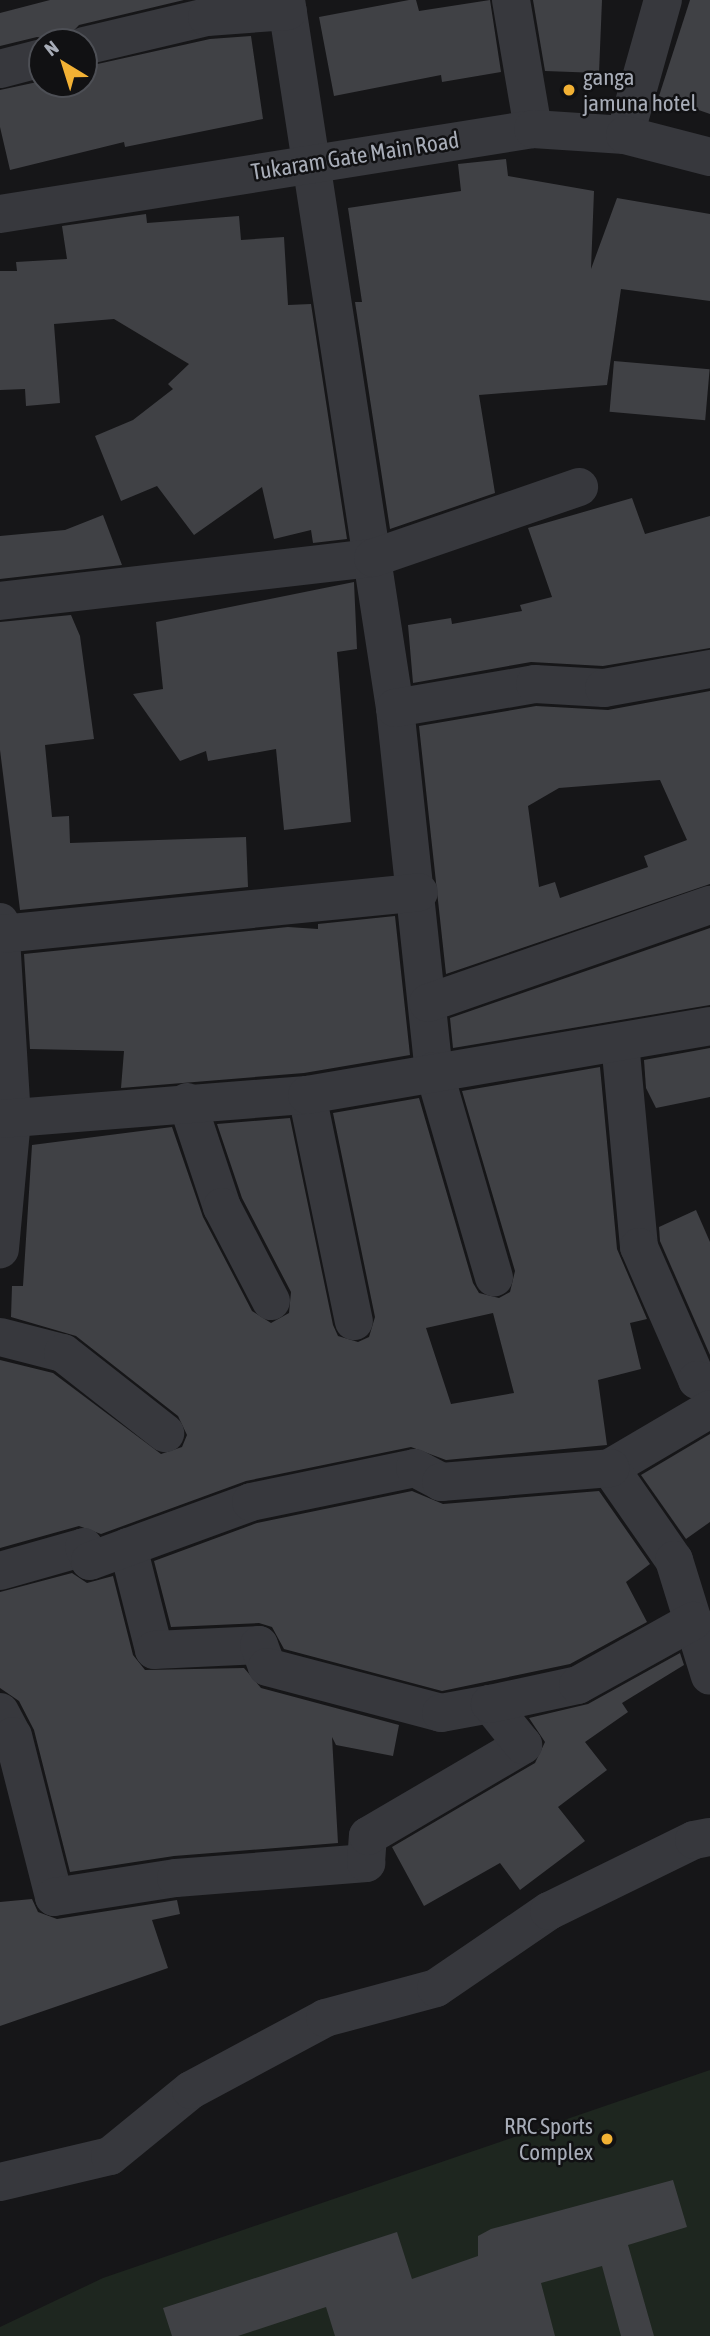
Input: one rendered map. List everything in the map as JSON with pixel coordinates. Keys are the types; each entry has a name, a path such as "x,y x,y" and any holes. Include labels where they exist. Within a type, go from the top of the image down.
{"street":[{"path":"511,0 533,129"},
{"path":"625,135 663,0"},
{"path":"98,43 207,18 287,6 395,708 419,892 434,1071 494,1277"},
{"path":"0,69 28,62"},
{"name":"Tukaram Gate Main Road","path":"0,214 533,129 625,135 710,157"},
{"path":"0,601 373,558 579,487"},
{"path":"395,708 535,684 604,688 710,669"},
{"path":"0,1249 6,1119 1,928 419,892"},
{"path":"428,1003 710,905"},
{"path":"6,1119 187,1102 307,1095 434,1071 710,1026"},
{"path":"620,1042 639,1247 697,1380 710,1384"},
{"path":"307,1095 354,1321"},
{"path":"187,1102 222,1207 271,1301"},
{"path":"0,1337 63,1353 165,1433"},
{"path":"0,1572 84,1548 90,1561 251,1502 415,1468 441,1482 610,1468 710,1409"},
{"path":"610,1468 674,1560 710,1676"},
{"path":"128,1547 154,1650 259,1645 267,1667 441,1713 578,1685 693,1621"},
{"path":"0,1712 13,1736 54,1897 176,1878 366,1863 368,1836 523,1745 490,1704"},
{"path":"0,2182 110,2156 191,2090 325,2018 436,1988 549,1911 694,1840 710,1837"}],"shaded area":[{"name":"RRC Sports Complex","path":"710,2070 710,2336 0,2336 0,2327 103,2278"}],"building":[{"path":"50,0 184,0 79,25 76,28 28,28 28,39 0,46 0,13"},
{"path":"416,0 419,11 490,0 501,72 442,82 441,75 334,96 319,17"},
{"path":"533,0 602,0 599,73 545,71"},
{"path":"690,0 710,0 710,114 659,96"},
{"path":"251,36 263,119 125,147 124,142 10,170 0,127 0,90 28,84 28,98 98,98 98,64 210,39"},
{"path":"506,159 508,176 594,191 591,269 617,198 710,214 710,301 621,289 607,385 479,395 495,493 390,529 355,302 362,302 348,208 461,191 458,164"},
{"path":"146,214 147,223 239,216 241,240 284,237 288,305 311,304 347,539 313,543 311,530 274,539 262,487 194,535 157,486 121,501 95,436 133,420 173,389 168,384 189,364 114,319 54,324 60,403 26,406 25,389 0,390 0,271 17,271 16,262 67,259 62,226"},
{"path":"614,361 710,369 705,420 610,412"},
{"path":"632,498 645,534 710,516 710,648 603,666 531,662 413,683 408,625 451,618 452,624 522,611 520,605 552,597 528,528"},
{"path":"103,515 122,565 0,579 0,536 65,530"},
{"path":"354,582 357,649 337,652 351,822 284,830 276,749 208,761 206,751 180,761 133,694 163,689 156,622"},
{"path":"71,615 80,636 94,739 45,745 52,817 69,816 70,843 246,837 248,887 20,910 0,750 0,622"},
{"path":"710,691 710,884 446,974 419,726 536,706 608,710","holes":["660,780 687,840 644,856 648,867 560,898 555,882 539,887 528,806 559,788"]},
{"path":"395,916 410,1055 304,1073 121,1088 124,1051 30,1049 24,954 288,927 318,929 318,924"},
{"path":"710,928 710,1005 453,1048 450,1018"},
{"path":"710,1048 710,1097 656,1108 646,1088 644,1060"},
{"path":"600,1067 617,1249 647,1319 630,1323 641,1369 598,1380 607,1445 446,1460 411,1447 246,1481 101,1534 79,1526 0,1548 0,1360 53,1373 161,1454 182,1447 187,1435 178,1416 76,1336 11,1317 12,1286 23,1286 32,1145 172,1127 203,1217 252,1311 271,1323 289,1313 291,1292 242,1198 217,1124 290,1118 333,1325 338,1336 358,1342 369,1337 375,1317 333,1113 419,1098 473,1283 479,1293 499,1298 510,1292 515,1271 462,1091","holes":["493,1313 514,1393 451,1404 426,1328"]},
{"path":"696,1210 710,1242 710,1355 660,1241 659,1227"},
{"path":"710,1434 710,1522 686,1539 641,1475"},
{"path":"412,1491 443,1504 599,1491 650,1564 626,1582 647,1622 570,1664 442,1691 284,1649 272,1627 259,1623 171,1627 154,1561 257,1523"},
{"path":"72,1573 87,1583 113,1576 133,1655 145,1670 244,1668 261,1688 399,1725 393,1756 336,1745 332,1737 338,1843 174,1856 70,1872 34,1730 19,1701 0,1688 0,1592"},
{"path":"680,1653 684,1665 622,1703 628,1712 585,1742 607,1770 558,1807 585,1841 520,1890 500,1863 424,1906 392,1847 535,1763 545,1742 529,1718 588,1704"},
{"path":"32,1899 38,1912 57,1919 177,1900 180,1914 152,1920 168,1968 0,2026 0,1902"},
{"path":"673,2180 687,2227 628,2245 654,2336 621,2336 602,2266 541,2283 555,2336 335,2336 326,2307 238,2336 172,2336 163,2308 397,2232 412,2279 478,2256 478,2236 491,2229"}],"place":[{"name":"ganga jamuna hotel","path":"569,90"},
{"name":"RRC Sports Complex","path":"607,2139"}]}
